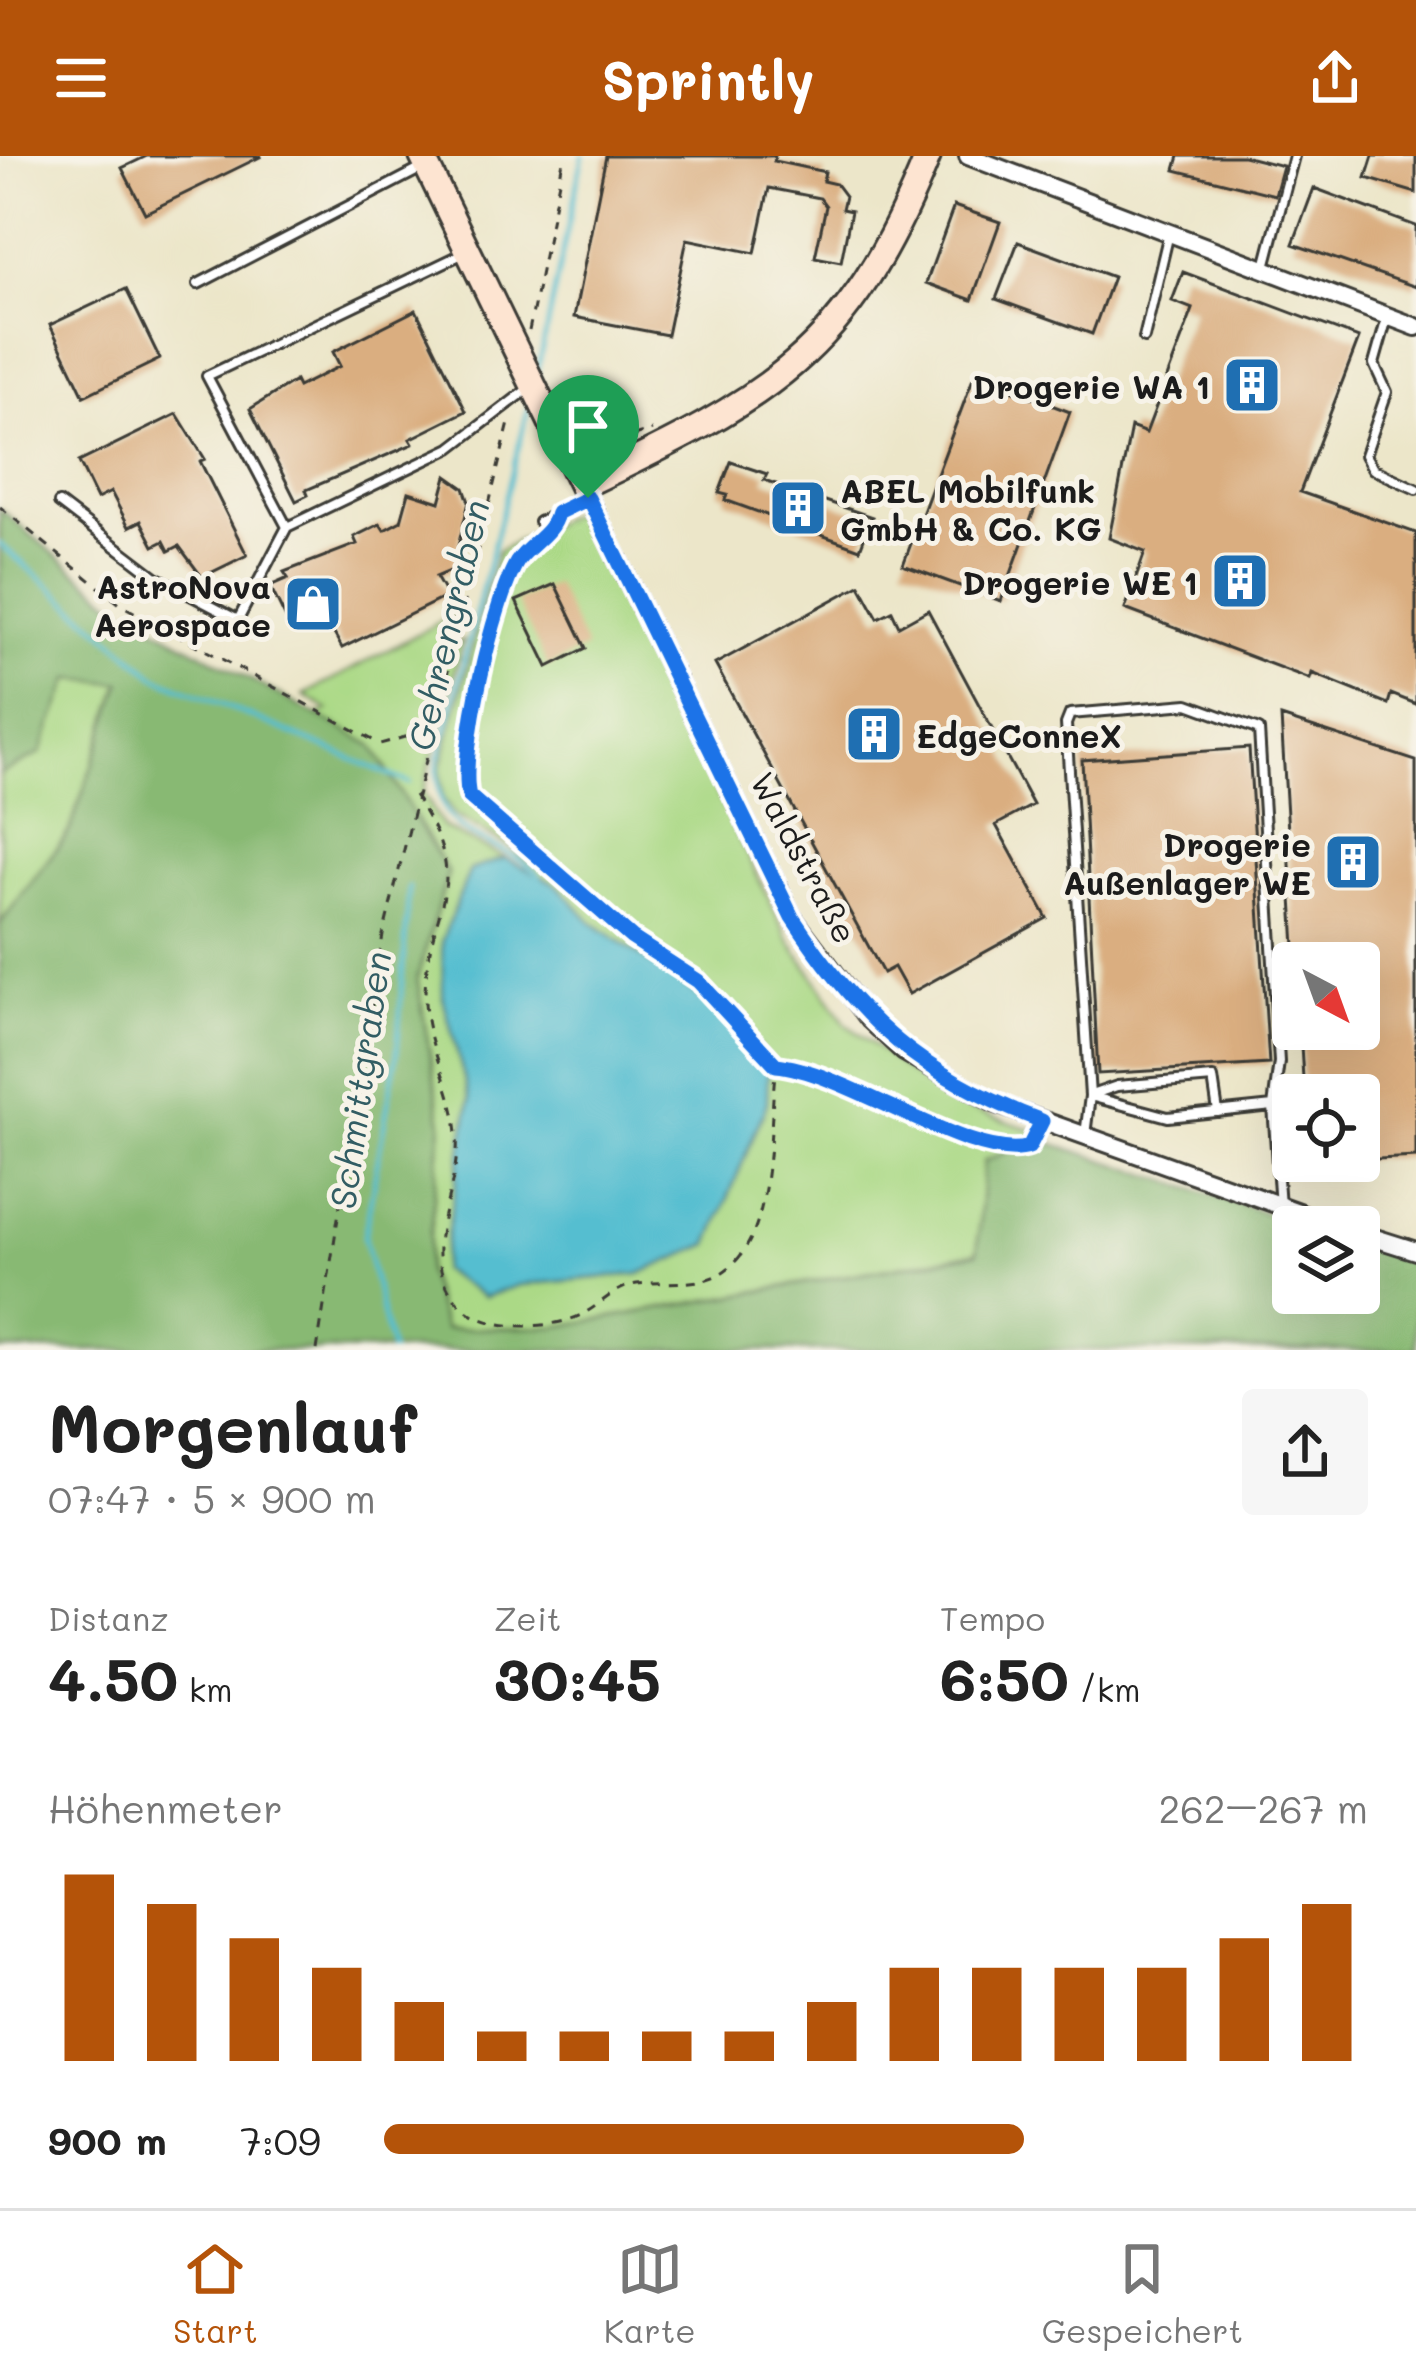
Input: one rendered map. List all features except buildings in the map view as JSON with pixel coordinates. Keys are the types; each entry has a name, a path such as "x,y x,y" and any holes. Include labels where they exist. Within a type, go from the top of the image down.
{"street":[{"path":"581,484 748,403 808,353 884,254 928,156"},
{"path":"968,156 1416,327"},
{"name":"Waldstraße","path":"425,161 513,342 529,387 792,917 870,1020 904,1052 994,1103 1275,1206"},
{"path":"1380,1240 1416,1251"}],"lane":[{"path":"1265,269 1294,156"},
{"path":"198,284 425,161"},
{"path":"1144,338 1169,232"},
{"path":"287,527 207,376 469,251"},
{"path":"1387,316 1374,364 1387,392 1365,455 1372,469 1416,489"},
{"path":"59,503 156,577 238,620 287,527 451,448 529,387"},
{"path":"538,522 557,513 581,484"},
{"path":"1085,1137 1090,1096 1066,724 1070,714 1188,704 1259,730 1277,1074"},
{"path":"1090,1096 1117,1086 1213,1078 1218,1112"},
{"path":"1090,1096 1168,1117 1272,1106"}],"path":[{"path":"513,342 529,334 564,156"},
{"path":"317,1350 383,935 414,795 529,387"},
{"path":"581,484 604,439 626,439 656,428"},
{"path":"0,507 121,605 297,702 380,744 432,729"},
{"path":"557,513 554,527 516,564 504,594 465,751 469,796 632,938 698,981 776,1065 801,1067 849,1084 982,1145 1011,1153 1029,1147 1042,1121"},
{"path":"414,795 436,829 450,874 424,998 457,1108 457,1153 436,1244 440,1277 462,1308 481,1322 562,1320 636,1284 691,1285 728,1267 745,1250 759,1211 776,1065"}],"green space":[{"path":"0,509 122,610 372,745 448,873 417,978 442,1124 426,1270 444,1329 556,1327 977,1253 984,1161 1039,1139 1272,1215 1272,1314 1380,1314 1380,1250 1416,1261 1416,1350 0,1350 0,924 69,832 121,683 70,679 40,754 0,774"},
{"path":"578,510 788,938 845,1023 946,1101 1033,1130 1039,1139 984,1161 978,1252 556,1327 444,1329 426,1270 442,1124 417,978 448,873 372,745 317,716 328,710 304,695 455,614 447,647 463,640 423,792 443,827 505,858 470,870 443,998 470,1100 442,1271 484,1297 519,1285 638,1274 739,1028 594,924 512,848 454,815 443,798 440,770 498,551"},
{"path":"0,514 103,681 121,682 69,832 0,924"}],"water":[{"path":"505,858 557,885 594,924 694,992 759,1048 768,1067 767,1103 709,1244 639,1274 519,1285 484,1297 441,1270 470,1100 443,998 442,940 470,870"}],"waterway":[{"name":"Gehrengraben","path":"537,373 583,156"},
{"name":"Gehrengraben","path":"530,402 438,762 439,789 455,823 540,876"},
{"path":"0,544 156,677 409,783"},
{"name":"Schmittgraben","path":"391,1350 364,1237 397,1053 409,887"}],"place":[{"name":"Drogerie WA 1","path":"1252,385"},
{"name":"ABEL Mobilfunk GmbH & Co. KG","path":"798,508"},
{"name":"Drogerie WE 1","path":"1240,581"},
{"name":"AstroNova Aerospace","path":"313,604"},
{"name":"EdgeConneX","path":"874,734"},
{"name":"Drogerie Außenlager WE","path":"1353,862"}],"route":[{"path":"588,498 792,917 813,949 870,1020 904,1052 948,1080 1042,1121 1029,1147 1011,1153 982,1145 849,1084 801,1067 776,1065 698,981 632,938 546,860 480,811 469,796 463,774 465,751 504,594 516,564 554,527 557,513 588,498"}]}
